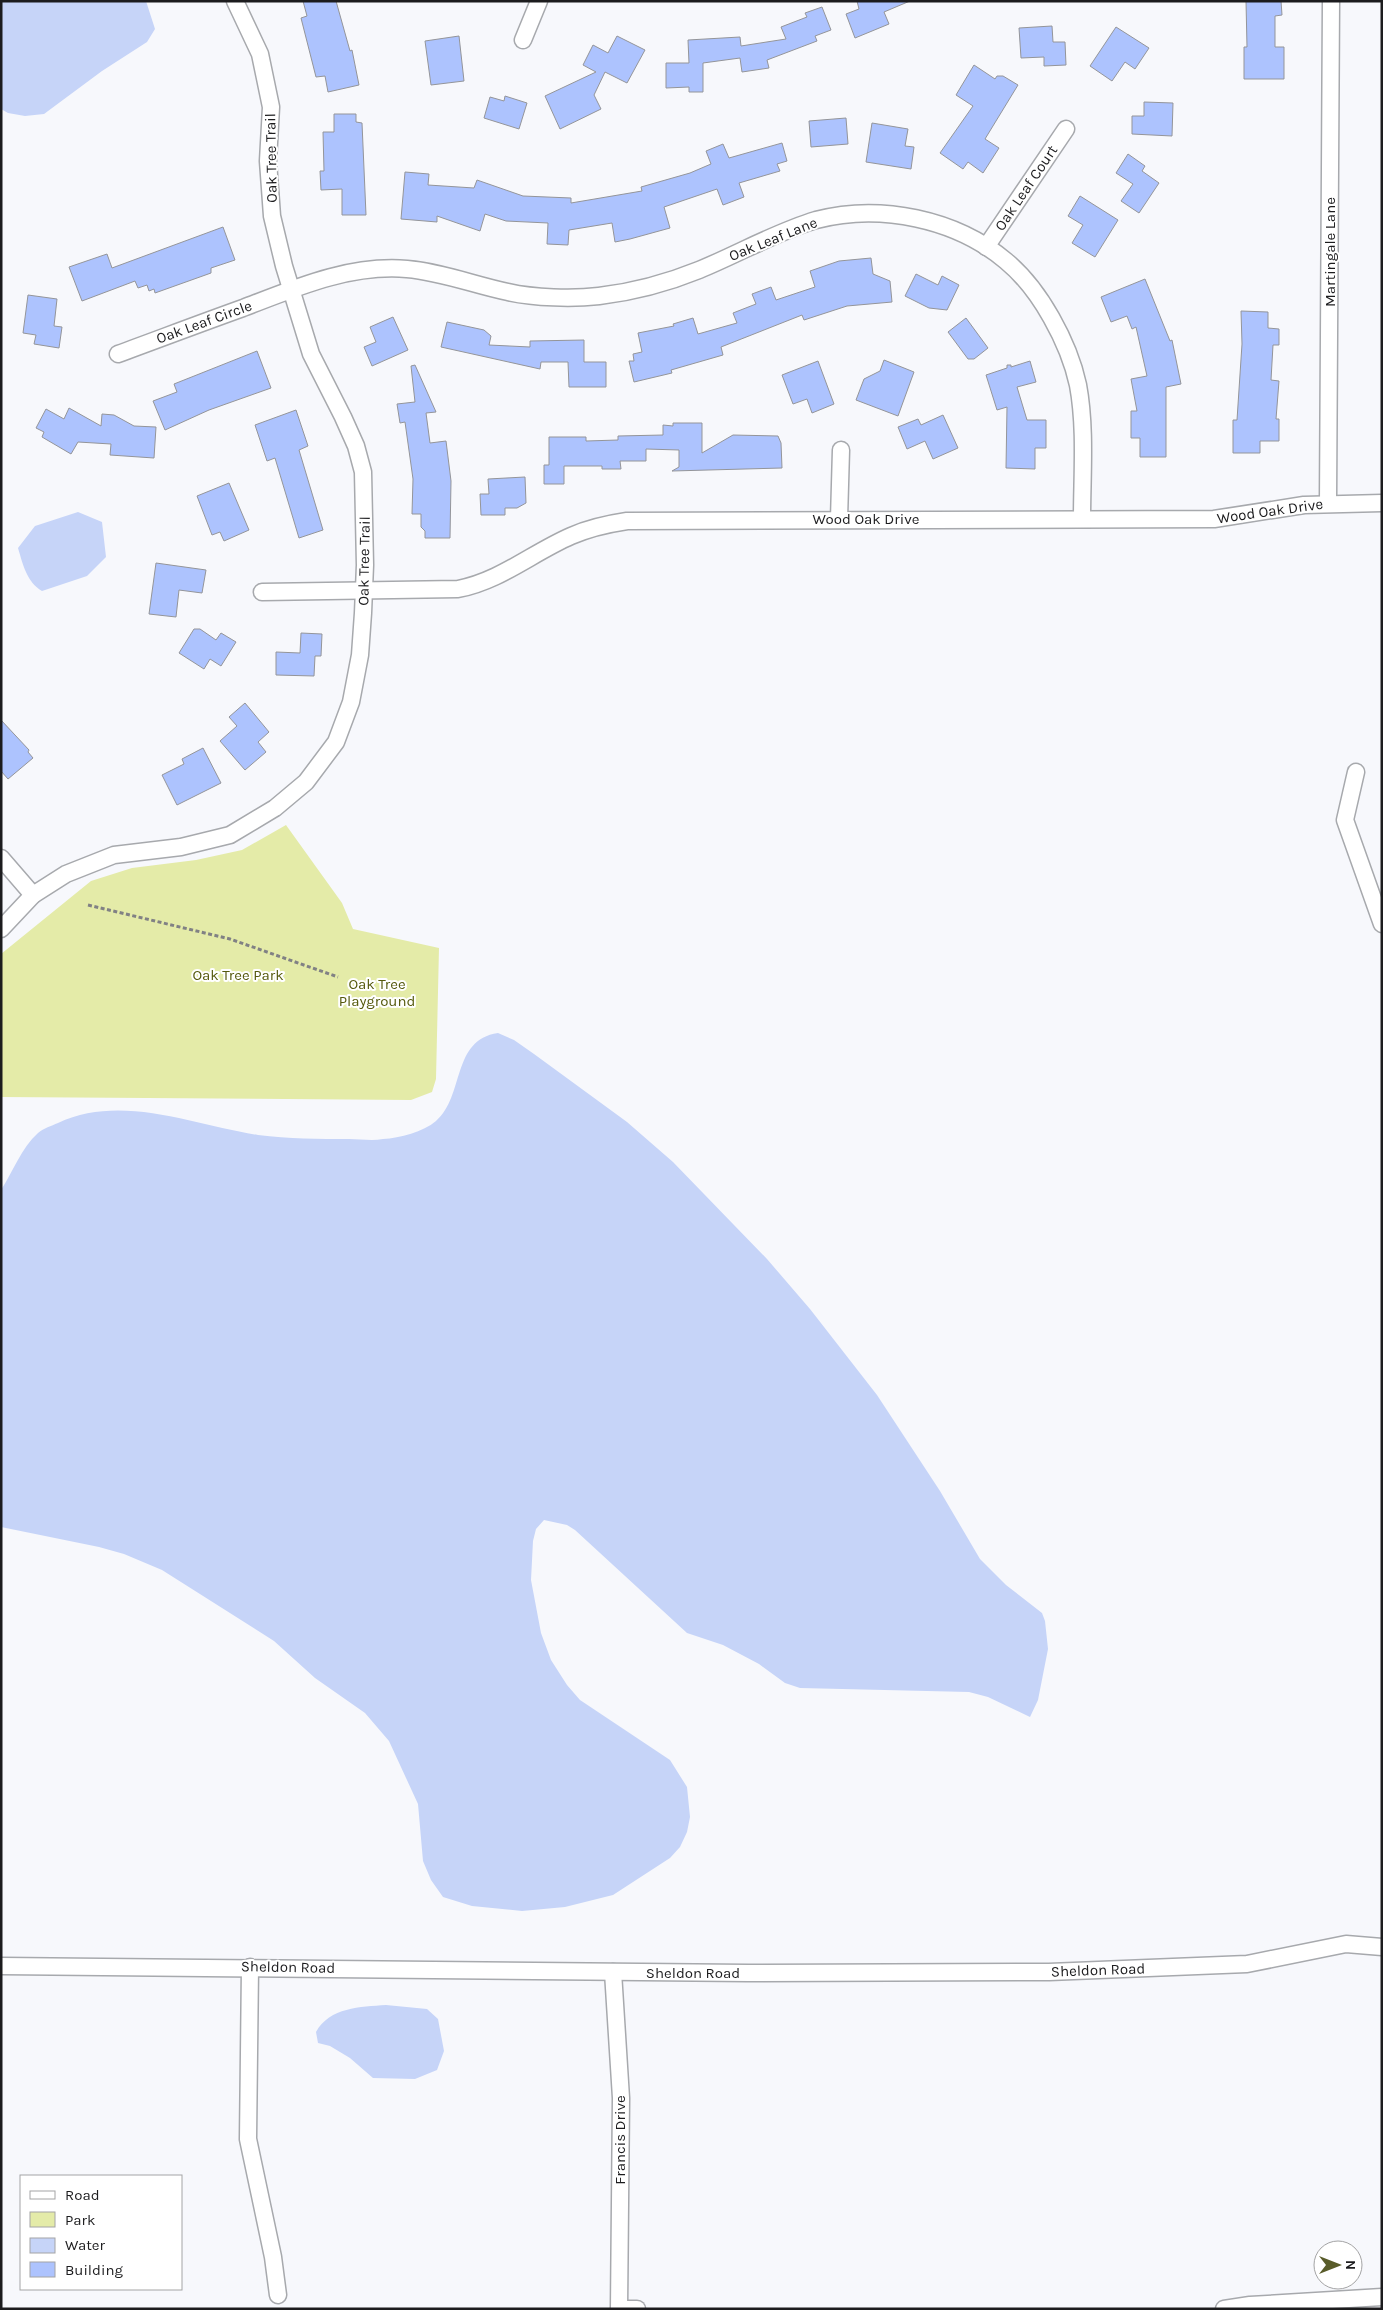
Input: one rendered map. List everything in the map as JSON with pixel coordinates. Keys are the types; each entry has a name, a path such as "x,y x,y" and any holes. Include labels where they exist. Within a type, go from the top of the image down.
{"street":[{"name":"Oak Tree Trail","path":"1,929 33,896 66,874 114,855 181,847 230,835 275,808 306,782 336,742 350,702 360,655 364,590 363,472 356,446 343,416 311,354 291,290 272,216 268,161 271,107 260,54 235,1"},
{"path":"522,40 539,1"},
{"name":"Martingale Lane","path":"1328,503 1331,1"},
{"name":"Oak Leaf Court","path":"986,247 1066,129"},
{"name":"Oak Leaf Lane","path":"291,290 347,273 407,269 452,277 510,293 558,297 595,297 634,291 696,271 792,228 844,215 882,214 918,218 967,235 1006,261 1035,294 1052,318 1068,351 1078,386 1082,419 1082,519"},
{"name":"Oak Leaf Circle","path":"118,354 291,290"},
{"path":"840,519 841,450"},
{"name":"Wood Oak Drive","path":"262,592 458,589 480,585 569,536 597,526 627,521 1214,519 1328,503 1382,502"},
{"path":"1356,772 1345,820 1382,924"},
{"path":"1,858 33,896"},
{"name":"Sheldon Road","path":"1,1966 613,1972 1049,1972 1247,1964 1346,1944 1382,1947"},
{"path":"250,1967 248,2139 273,2257 278,2295"},
{"name":"Francis Drive","path":"613,1972 621,2098 619,2309"},
{"path":"1224,2309 1250,2305 1382,2297"},
{"path":"619,2309 637,2309"}],"path":[{"path":"88,905 230,939 338,977"}],"green space":[{"name":"Oak Tree Park","path":"286,825 342,903 353,929 439,948 436,1079 432,1092 411,1100 1,1097 1,954 91,881 132,868 196,860 242,850"}],"water":[{"path":"1,1 146,1 155,29 147,42 102,71 44,114 25,116 8,113 1,109"},
{"path":"78,512 102,522 106,557 87,576 42,591 29,578 18,548 35,526"},
{"path":"498,1033 514,1040 627,1122 673,1162 767,1259 810,1309 877,1395 940,1491 980,1559 1006,1585 1042,1613 1045,1621 1048,1649 1038,1700 1030,1717 988,1697 969,1692 800,1688 785,1683 759,1664 723,1645 687,1633 575,1530 567,1525 544,1520 536,1529 533,1541 531,1580 541,1633 551,1660 567,1685 580,1700 670,1760 687,1787 690,1817 687,1832 680,1847 670,1858 613,1895 565,1907 522,1911 472,1906 443,1897 431,1880 423,1861 418,1804 389,1741 365,1713 315,1678 274,1641 162,1570 124,1554 1,1527 1,1190 22,1153 38,1133 50,1126 82,1114 132,1111 158,1114 258,1135 370,1140 404,1136 425,1128 436,1121 445,1110 451,1098 465,1057 473,1046 483,1038"},
{"path":"386,2005 427,2009 438,2019 444,2051 437,2070 415,2079 373,2078 350,2058 330,2046 318,2043 316,2032 322,2024 337,2013 356,2008"}],"building":[{"path":"303,1 336,1 350,51 352,50 359,85 328,92 325,76 316,77 301,18 307,16"},
{"path":"857,1 910,1 884,12 889,24 855,38 846,14 859,9"},
{"path":"1246,1 1281,1 1282,15 1275,16 1275,47 1284,47 1284,79 1244,79 1244,47 1247,47"},
{"path":"822,7 831,30 815,36 817,41 767,60 769,68 742,72 740,58 703,63 703,92 689,92 689,87 666,88 666,63 689,63 688,40 740,37 741,46 786,39 781,27 807,17 805,13"},
{"path":"1052,26 1053,42 1065,42 1066,65 1044,66 1044,57 1021,58 1019,28"},
{"path":"1116,27 1149,48 1135,69 1125,62 1112,81 1090,66"},
{"path":"459,36 464,81 431,85 425,41"},
{"path":"617,36 645,50 627,83 605,72 594,95 601,109 560,129 545,96 596,72 583,65 593,45 608,53"},
{"path":"974,65 995,79 997,76 1003,76 1018,85 985,139 999,148 983,173 968,162 963,169 940,153 973,106 956,95"},
{"path":"505,96 527,103 519,129 484,118 490,97 504,101"},
{"path":"1144,102 1173,103 1172,136 1132,134 1132,116 1144,116"},
{"path":"334,114 356,114 356,122 362,123 366,215 342,215 342,189 321,190 320,171 324,171 323,132 334,132"},
{"path":"846,118 848,144 811,147 809,121"},
{"path":"872,123 908,129 905,146 914,147 911,169 866,162"},
{"path":"782,143 787,161 777,164 780,171 739,183 744,197 723,205 717,189 664,207 670,228 615,242 612,223 569,230 568,245 547,244 548,223 506,221 485,214 480,231 437,216 437,222 401,219 405,172 429,174 428,185 474,188 477,180 523,196 571,198 571,203 642,191 641,187 690,173 711,164 706,151 723,144 729,158"},
{"path":"1128,154 1145,166 1142,171 1159,183 1139,213 1121,201 1133,184 1116,173"},
{"path":"1080,196 1118,220 1095,257 1072,243 1083,225 1068,216"},
{"path":"223,227 235,260 211,268 211,273 155,293 154,289 149,291 147,285 138,288 135,281 82,301 69,267 107,254 112,268"},
{"path":"871,258 873,274 890,281 892,302 847,306 804,320 802,315 721,347 723,355 671,370 672,373 634,382 629,361 634,361 633,354 642,352 638,333 674,326 673,324 693,318 698,334 737,323 733,313 756,304 752,294 771,287 776,300 815,287 810,271 839,261"},
{"path":"916,274 938,285 942,276 959,285 947,310 929,308 905,296"},
{"path":"1145,279 1170,341 1172,340 1181,384 1166,387 1166,457 1140,457 1140,438 1131,438 1131,411 1137,411 1131,379 1147,376 1136,327 1132,329 1127,316 1111,322 1101,297"},
{"path":"28,295 57,299 54,326 62,327 59,348 34,344 36,335 23,333"},
{"path":"1241,311 1268,312 1268,328 1279,329 1279,345 1273,345 1271,380 1279,381 1276,419 1279,419 1279,441 1260,441 1260,453 1233,453 1233,420 1237,420 1242,344"},
{"path":"393,317 408,350 372,366 364,347 376,342 370,327"},
{"path":"966,318 988,348 974,359 968,359 948,332"},
{"path":"447,322 484,330 491,336 489,345 530,347 530,341 584,340 584,362 606,362 606,387 569,387 568,362 541,362 540,369 441,347"},
{"path":"257,351 271,388 209,410 165,430 153,401 177,392 174,384"},
{"path":"884,360 914,372 898,416 856,400 864,379 880,371"},
{"path":"818,361 834,404 812,413 807,399 793,404 782,375"},
{"path":"1030,361 1036,382 1017,387 1027,420 1046,420 1046,448 1035,448 1035,469 1006,468 1007,407 997,410 986,375 1007,368 1007,365 1011,365 1011,367"},
{"path":"415,365 436,412 426,413 430,443 446,441 451,481 450,538 425,538 425,531 421,527 421,514 412,514 413,479 405,422 400,423 397,404 415,402 411,366"},
{"path":"69,408 101,426 102,414 114,415 134,426 156,427 154,458 110,455 111,444 78,442 71,454 42,437 44,432 36,428 46,409 64,419"},
{"path":"296,410 308,446 299,450 323,530 299,538 275,458 267,461 255,425"},
{"path":"943,415 958,448 933,459 925,441 907,449 898,427 918,419 921,425"},
{"path":"673,423 702,423 702,453 733,435 778,436 781,443 782,468 672,471 679,467 679,450 646,449 646,461 620,461 621,469 602,469 602,466 564,466 564,484 544,484 544,465 549,465 549,437 586,437 586,441 618,440 618,436 663,435 663,425 673,426"},
{"path":"525,477 526,503 517,508 505,508 505,515 481,515 480,494 489,494 488,479"},
{"path":"229,483 249,530 224,541 220,532 212,535 197,496"},
{"path":"156,563 206,570 202,593 179,590 176,617 149,614"},
{"path":"194,629 200,629 216,640 221,633 236,642 221,666 210,659 204,669 179,653"},
{"path":"301,633 322,634 321,656 315,656 314,676 276,675 276,652 300,653"},
{"path":"245,703 269,732 258,742 266,752 245,770 220,741 237,726 229,717"},
{"path":"1,720 29,750 28,752 33,758 8,779 1,771"},
{"path":"203,748 221,783 177,805 162,775 184,764 182,759"}],"park label":[{"name":"Oak Tree Playground","path":"377,992"}]}
